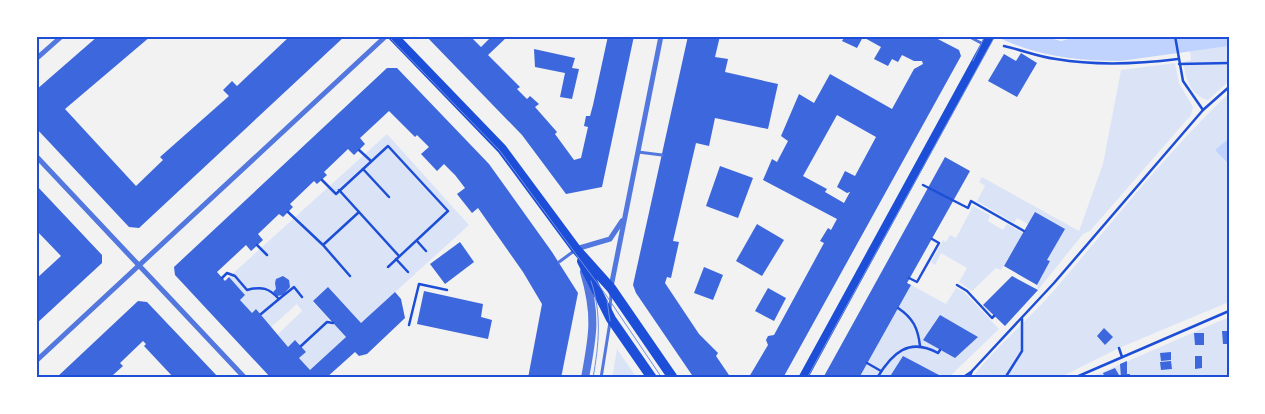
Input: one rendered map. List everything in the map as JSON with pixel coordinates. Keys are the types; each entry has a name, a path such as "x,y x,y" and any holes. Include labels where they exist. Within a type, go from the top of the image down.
{"main road":[{"path":"393,36 502,148 576,249 611,288 673,378"},
{"path":"803,378 990,36"},
{"path":"576,249 610,320 652,378"}],"street":[{"path":"36,59 62,36"},
{"path":"36,361 386,36"},
{"path":"611,288 661,36"},
{"path":"36,156 245,378"},
{"path":"585,378 594,325 589,289 576,249 610,238 624,218"}],"lane":[{"path":"968,36 985,45"},
{"path":"638,152 662,155"},
{"path":"559,262 576,249"},
{"path":"601,378 610,320 611,288"}],"path":[{"path":"1175,36 1179,64 1187,89 1204,110"},
{"path":"1004,46 1054,59 1094,63 1150,62 1178,57"},
{"path":"1179,64 1229,63"},
{"path":"962,378 972,371 1022,317 1204,110 1229,87"},
{"path":"322,180 336,194 388,146 448,211 388,267"},
{"path":"359,150 371,162"},
{"path":"363,169 389,197"},
{"path":"923,185 968,208 971,202 1024,231"},
{"path":"339,190 399,256"},
{"path":"288,212 350,276"},
{"path":"323,246 359,212"},
{"path":"909,278 917,282 939,243 932,239"},
{"path":"416,240 426,251"},
{"path":"257,246 267,255"},
{"path":"396,260 408,272"},
{"path":"222,278 227,273 236,276 247,290 258,287 267,288 280,299"},
{"path":"409,325 419,284 447,290"},
{"path":"957,285 967,290 992,318 994,316"},
{"path":"261,314 294,287 302,297"},
{"path":"898,308 910,316 915,324 920,346"},
{"path":"1074,378 1229,311"},
{"path":"1004,378 1022,351 1022,317"},
{"path":"301,346 327,322 333,323"},
{"path":"877,378 894,354 908,348 920,346 927,347 938,353 940,350"},
{"path":"1119,348 1122,357"},
{"path":"867,363 881,371"},
{"path":"969,378 972,371"}],"shaded area":[{"path":"1229,46 1229,81 1208,100 1202,98 1190,86 1183,62 1191,60 1190,51"},
{"path":"1175,63 1179,83 1193,107 1191,115 1090,231 1083,234 1038,290 1037,285 1050,261 1047,260 1028,224 1017,218 1014,223 977,201 985,186 979,182 982,177 1079,231 1103,164 1121,70"},
{"path":"1229,93 1229,138 1215,150 1229,166 1229,302 1119,348 1059,378 972,378 990,356 1050,295 1182,141"},
{"path":"387,134 469,225 361,323 327,288 313,302 346,337 310,370 299,358 306,352 295,340 288,347 277,335 302,311 297,304 270,328 256,309 252,313 240,300 245,295 229,277"},
{"path":"973,206 990,215 988,221 1003,230 1007,224 1023,233 1001,270 996,268 972,291 959,282 967,268 941,253 935,265 931,262 943,240 946,242 950,235 956,238"},
{"path":"911,285 946,304 956,288 964,292 999,329 948,378 859,378"},
{"path":"1229,317 1229,378 1089,378"},
{"path":"617,349 637,378 612,378"}],"water":[{"path":"996,36 1042,36 1061,41 1081,36 1229,36 1229,46 1120,61 1104,61 1041,53"},
{"path":"1229,138 1229,163 1228,164 1215,150"}],"building":[{"path":"98,36 151,36 65,109 136,186 163,160 160,157 229,96 223,90 232,81 237,86 290,36 345,36 139,228 129,227 36,128 36,90"},
{"path":"426,36 470,36 481,47 492,36 508,36 488,55 520,87 517,89 527,99 530,96 539,104 535,107 557,132 555,134 574,160 581,158 588,127 584,126 586,116 590,116 608,36 634,36 602,187 566,194 522,135"},
{"path":"688,36 720,36 715,57 728,59 725,72 778,84 768,129 715,118 709,146 696,143 673,241 679,242 671,278 667,277 665,283 699,334 718,353 716,356 731,378 694,378 636,293 633,285"},
{"path":"845,36 932,36 959,50 961,56 783,378 751,378 749,377 768,345 766,340 768,336 774,335 824,243 820,241 828,228 831,230 837,219 763,180 772,159 777,162 788,141 781,136 799,94 814,103 830,74 892,109 914,69 923,64 922,61 914,61 902,55 898,62 892,59 888,66 874,59 881,47 863,37 857,48 842,41","holes":["837,115 876,137 855,176 845,171 837,187 847,193 850,192 844,203 825,192 827,189 803,176"]},
{"path":"534,49 575,58 572,68 579,69 572,99 560,97 565,73 535,67"},
{"path":"1021,53 1037,63 1017,97 988,81 1004,54 1016,61"},
{"path":"387,68 397,68 489,164 552,252 578,293 561,378 528,378 542,304 523,272 478,208 472,213 457,194 465,188 455,175 444,164 437,171 421,154 429,147 417,135 415,137 389,111 360,138 365,144 354,155 348,149 324,172 327,175 317,184 314,181 290,204 293,207 283,217 279,214 258,234 263,240 251,251 246,245 217,272 225,281 229,277 245,295 240,300 252,313 256,309 288,347 295,340 306,352 299,358 310,370 346,337 313,301 328,287 361,323 395,292 401,299 405,318 367,354 359,356 355,352 326,378 271,378 175,275 174,267"},
{"path":"945,157 970,171 907,283 911,285 859,378 823,378"},
{"path":"720,166 753,178 738,218 706,206"},
{"path":"36,185 102,255 102,263 36,324 36,279 61,256 36,230"},
{"path":"1035,212 1065,229 1047,260 1050,261 1037,285 1004,266"},
{"path":"757,224 784,240 762,276 736,261"},
{"path":"460,242 474,262 445,284 430,264"},
{"path":"704,267 723,275 713,300 694,293"},
{"path":"283,276 289,280 290,287 283,295 277,296 273,292 276,289 276,279"},
{"path":"1012,276 1038,290 1005,326 983,305"},
{"path":"768,288 786,298 774,321 755,311"},
{"path":"424,291 483,304 481,317 492,320 488,339 417,324"},
{"path":"138,301 147,302 219,378 174,378 144,346 146,344 143,341 120,363 123,366 113,375 115,378 56,378"},
{"path":"940,315 978,337 955,358 923,340"},
{"path":"1104,328 1113,337 1105,345 1097,336"},
{"path":"1222,331 1228,331 1229,344 1223,344"},
{"path":"1194,333 1204,333 1204,345 1195,345"},
{"path":"1171,352 1171,360 1161,361 1160,353"},
{"path":"903,356 939,375 937,378 889,378"},
{"path":"1195,356 1202,356 1202,368 1195,369"},
{"path":"1127,361 1127,374 1130,374 1130,378 1121,378 1120,364"},
{"path":"1171,361 1172,369 1161,370 1160,362"},
{"path":"1115,368 1119,375 1105,378 1103,373"}],"tram line":[{"path":"388,36 500,151 606,295 662,378"},
{"path":"973,61 985,36"},
{"path":"807,378 995,36"},
{"path":"591,281 598,317 597,353 593,378"},
{"path":"607,300 610,321"}]}
